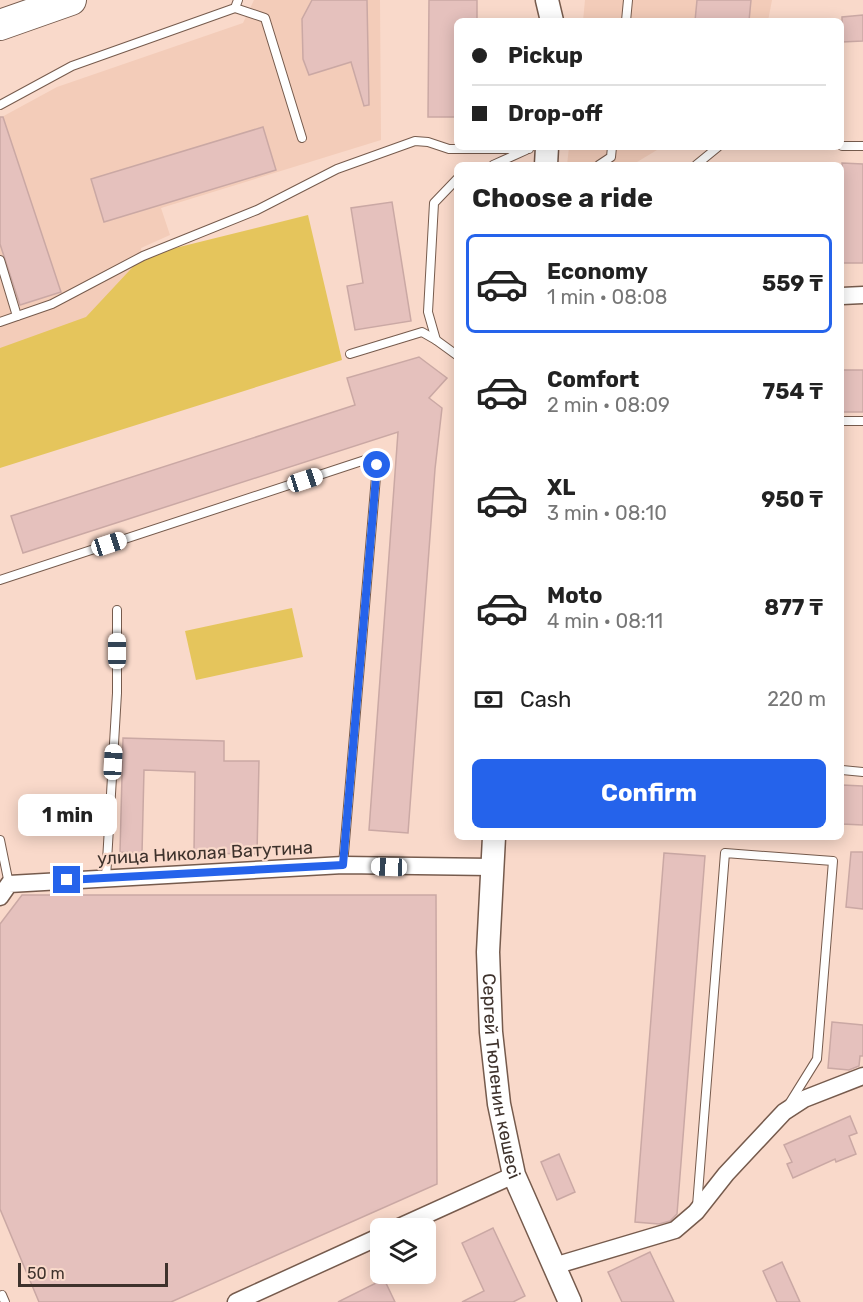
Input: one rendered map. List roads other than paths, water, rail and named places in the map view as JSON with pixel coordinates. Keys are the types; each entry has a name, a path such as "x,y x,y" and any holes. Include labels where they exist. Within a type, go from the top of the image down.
{"highway":[{"path":"0,25 71,0"}],"main road":[{"path":"547,0 551,18"},
{"path":"559,18 561,0"},
{"name":"Сергей Тюленин көшесі","path":"494,840 488,952 491,1032 499,1104 514,1175 570,1302"}],"street":[{"path":"844,296 863,295"},
{"name":"улица Николая Ватутина","path":"5,890 106,878 343,865 491,867"},
{"path":"554,1266 675,1230 696,1212 726,1174 784,1112 804,1099 863,1076"},
{"path":"419,1218 514,1175"},
{"path":"236,1302 370,1241"}],"lane":[{"path":"626,18 628,0"},
{"path":"0,105 72,66 236,4 265,18 302,138"},
{"path":"0,322 52,304 143,256 258,210 337,169 415,141 454,149"},
{"path":"844,146 863,146"},
{"path":"472,150 542,153"},
{"path":"604,162 611,157 612,150"},
{"path":"700,162 714,150"},
{"path":"506,162 542,153"},
{"path":"436,340 428,312 434,203 454,182"},
{"path":"0,260 17,316"},
{"path":"350,354 422,332 454,353"},
{"path":"844,421 863,421"},
{"path":"0,580 370,458 377,465 343,865"},
{"path":"106,878 117,693 117,610"},
{"path":"844,770 863,772"},
{"path":"0,840 5,890"},
{"path":"696,1212 725,854 833,861 817,1059 784,1112"},
{"path":"0,1296 2,1295 5,1302"}]}
